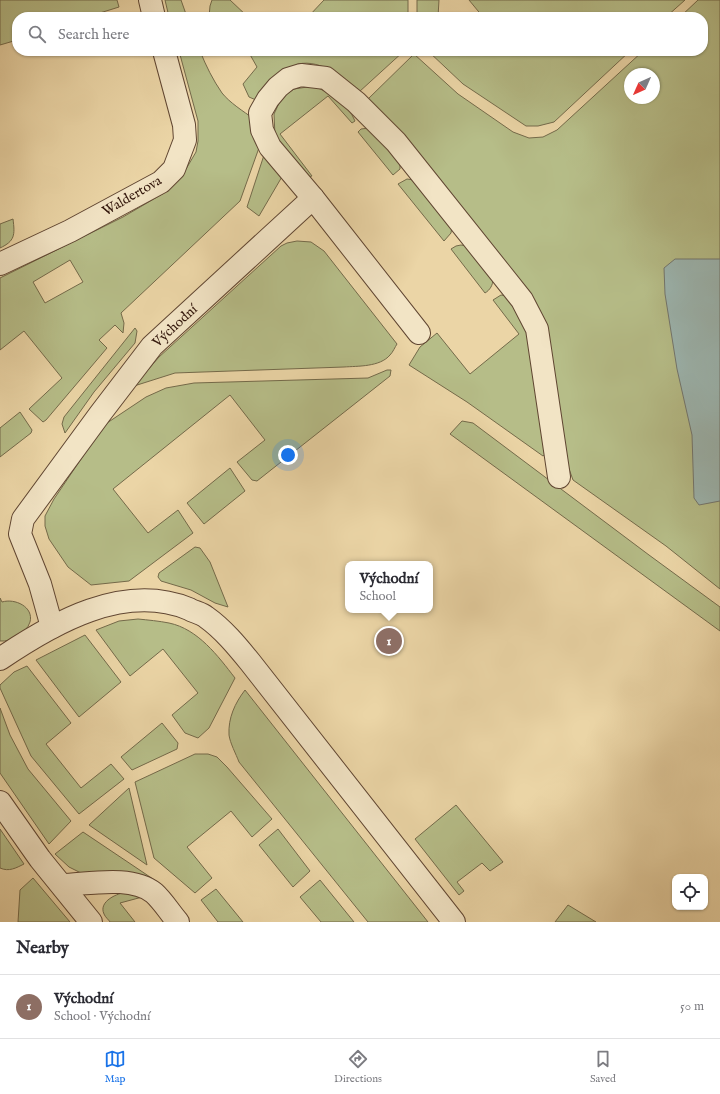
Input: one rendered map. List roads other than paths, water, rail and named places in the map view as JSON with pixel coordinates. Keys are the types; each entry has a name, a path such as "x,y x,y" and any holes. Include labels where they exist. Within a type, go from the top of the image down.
{"street":[{"path":"150,0 153,12"},
{"name":"Waldertova","path":"0,264 70,231 161,182 174,169 185,140 184,125 165,56"},
{"path":"419,333 313,198 270,147 262,130 260,113 268,99 288,79 301,75 326,78 356,102 396,142 522,300 537,329 559,477"},
{"name":"Východní","path":"52,627 40,584 20,534 23,519 152,346 313,198"},
{"path":"0,659 52,627 77,616 114,603 137,600 160,601 181,606 205,616 226,634 255,668 454,922"},
{"path":"0,802 40,859 91,922"},
{"path":"62,885 125,882 142,886 155,894 178,922"}],"water":[{"path":"675,259 720,259 720,501 699,505 694,498 692,435 677,369 665,294 664,268"}],"place":[{"name":"Východní","path":"389,641"}]}
